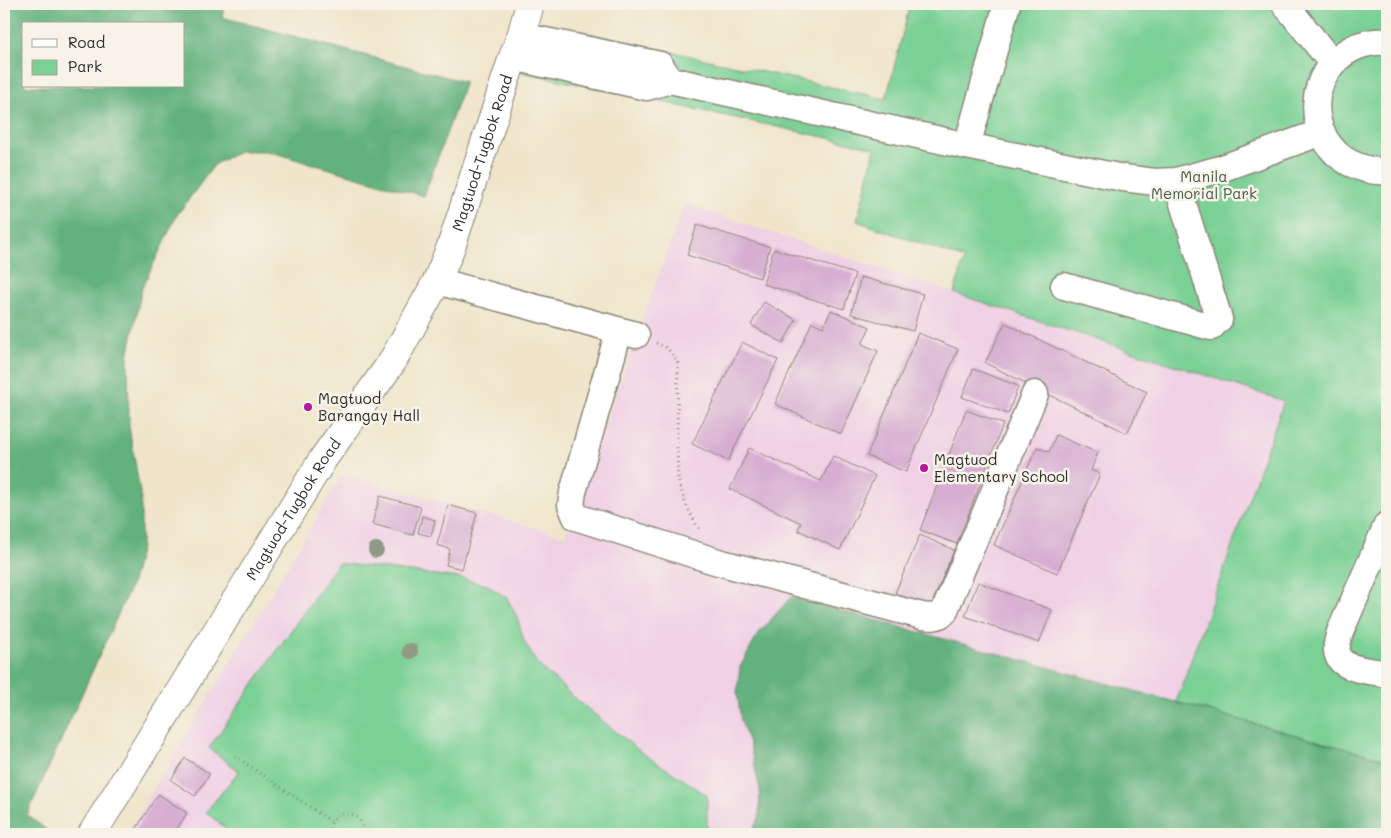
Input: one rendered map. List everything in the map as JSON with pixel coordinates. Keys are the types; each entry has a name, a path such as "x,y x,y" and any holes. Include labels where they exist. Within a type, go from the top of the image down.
{"main road":[{"name":"Magtuod-Tugbok Road","path":"92,834 323,459 392,362 437,281 452,244 530,4"}],"street":[{"path":"967,146 1007,4"},
{"path":"1285,4 1332,63"},
{"path":"1387,42 1367,43 1354,47 1332,63 1320,84 1316,108 1322,132 1336,153 1358,167 1387,171"},
{"path":"517,46 646,86 670,80 967,146 1123,178 1155,182 1176,181 1220,169 1322,132"},
{"path":"1064,286 1211,327 1220,318 1176,181"},
{"path":"437,281 628,333 573,492 572,505 576,517 718,562 922,616 933,618 940,616 944,612 1035,394"},
{"path":"1387,525 1340,632 1337,655 1348,666 1387,674"}],"path":[{"path":"678,362 678,479 685,503 696,524 708,540 718,562"},
{"path":"235,756 332,822"},
{"path":"330,834 332,822 336,817 343,814 357,817 363,828 362,834"}],"shaded area":[{"path":"684,204 1284,401 1176,702 791,597 741,721 750,746 760,789 759,818 751,834 127,834 342,475 565,536"}],"green space":[{"path":"4,4 225,4 222,17 465,82 424,196 267,151 240,151 215,164 177,215 142,288 128,357 129,426 141,498 141,547 131,586 27,815 52,834 4,834"},
{"name":"Manila Memorial Park","path":"910,4 1387,4 1387,760 1176,702 1284,401 954,293 964,259 857,221 875,148 517,71 532,21 886,99"},
{"path":"338,563 460,578 487,585 507,598 517,617 524,641 537,664 577,700 642,753 707,795 707,834 232,834 206,812 239,771 209,748"},
{"path":"791,597 1387,760 1387,834 751,834 759,818 760,789 750,746 741,721 737,693 740,667 759,633"}],"building":[{"path":"697,225 770,247 760,278 687,255"},
{"path":"774,249 855,274 844,309 763,284"},
{"path":"861,277 923,294 913,331 851,314"},
{"path":"764,302 796,320 783,343 751,325"},
{"path":"831,310 870,327 862,344 878,351 841,434 775,404 812,322 823,327"},
{"path":"1005,323 1147,392 1127,433 985,363"},
{"path":"918,333 958,349 906,472 867,456"},
{"path":"742,342 778,360 728,461 692,444"},
{"path":"973,369 1018,386 1008,414 962,397"},
{"path":"966,410 1003,424 957,544 920,530"},
{"path":"1056,435 1098,453 1091,470 1100,474 1057,573 994,545 1037,447 1049,452"},
{"path":"749,448 821,481 833,456 875,476 840,550 798,530 801,523 730,489"},
{"path":"380,496 421,507 413,535 372,524"},
{"path":"448,505 477,513 462,569 446,565 450,549 437,545"},
{"path":"422,516 435,520 431,536 418,533"},
{"path":"920,535 954,550 930,608 895,593"},
{"path":"978,582 1052,610 1039,643 965,616"},
{"path":"185,758 210,774 195,796 171,780"},
{"path":"158,794 187,813 174,834 133,834"}],"place":[{"name":"Magtuod Barangay Hall","path":"308,407"},
{"name":"Magtuod Elementary School","path":"924,468"}]}
